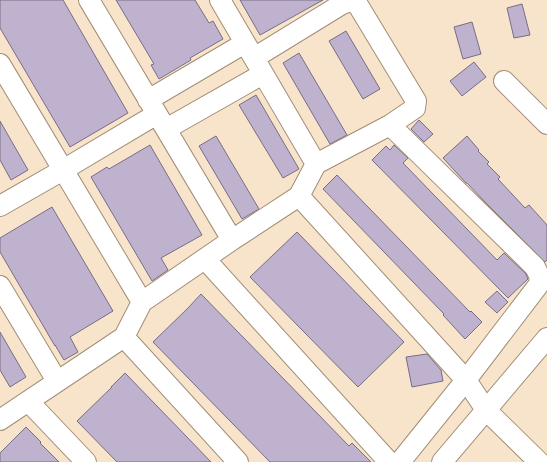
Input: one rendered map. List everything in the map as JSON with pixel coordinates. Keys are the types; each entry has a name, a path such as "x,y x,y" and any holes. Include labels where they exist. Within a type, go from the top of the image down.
{"street":[{"path":"89,0 232,240"},
{"path":"220,0 316,164"},
{"path":"0,206 254,58 342,4 351,1 358,5 416,101 415,108 390,125 316,164 299,196 142,302 124,337 0,420"},
{"path":"157,114 254,58"},
{"path":"0,64 142,302"},
{"path":"504,81 547,124"},
{"path":"390,125 535,267 540,275 540,283 466,380 400,462"},
{"path":"299,196 466,380 486,410 539,462"},
{"path":"205,259 389,462"},
{"path":"0,286 57,382"},
{"path":"124,337 238,462"},
{"path":"442,462 547,338"},
{"path":"28,401 86,462"}],"building":[{"path":"0,0 63,0 128,113 70,147 0,28"},
{"path":"116,0 195,0 209,23 213,21 223,39 190,58 191,60 159,79 151,65 154,64"},
{"path":"240,0 323,0 260,35"},
{"path":"522,4 530,35 514,38 507,8"},
{"path":"472,22 481,54 463,59 454,27"},
{"path":"346,31 380,89 363,99 329,41"},
{"path":"299,53 347,135 330,144 283,63"},
{"path":"474,62 486,77 462,96 450,81"},
{"path":"256,95 299,169 283,178 239,105"},
{"path":"419,120 433,134 424,142 411,129"},
{"path":"0,121 28,170 11,180 0,160"},
{"path":"216,136 259,209 242,219 199,146"},
{"path":"467,136 479,150 478,151 489,162 487,164 500,177 498,179 525,208 529,205 547,225 547,260 545,262 443,158"},
{"path":"150,145 202,235 161,258 168,270 152,281 91,177 107,167 109,169"},
{"path":"394,145 408,158 403,163 497,260 504,253 526,274 528,279 508,298 372,160 386,146 390,150"},
{"path":"337,175 470,312 471,311 482,322 465,339 443,315 444,314 323,189"},
{"path":"52,207 113,311 70,337 78,352 64,360 0,252 0,238"},
{"path":"297,232 404,342 358,387 250,277"},
{"path":"497,291 508,302 497,313 485,302"},
{"path":"201,294 349,446 352,443 371,462 270,462 153,342"},
{"path":"0,332 26,377 10,387 0,370"},
{"path":"427,354 441,370 443,381 412,387 406,357"},
{"path":"125,373 211,462 117,462 77,421"},
{"path":"26,427 59,462 0,462 0,453"}]}
